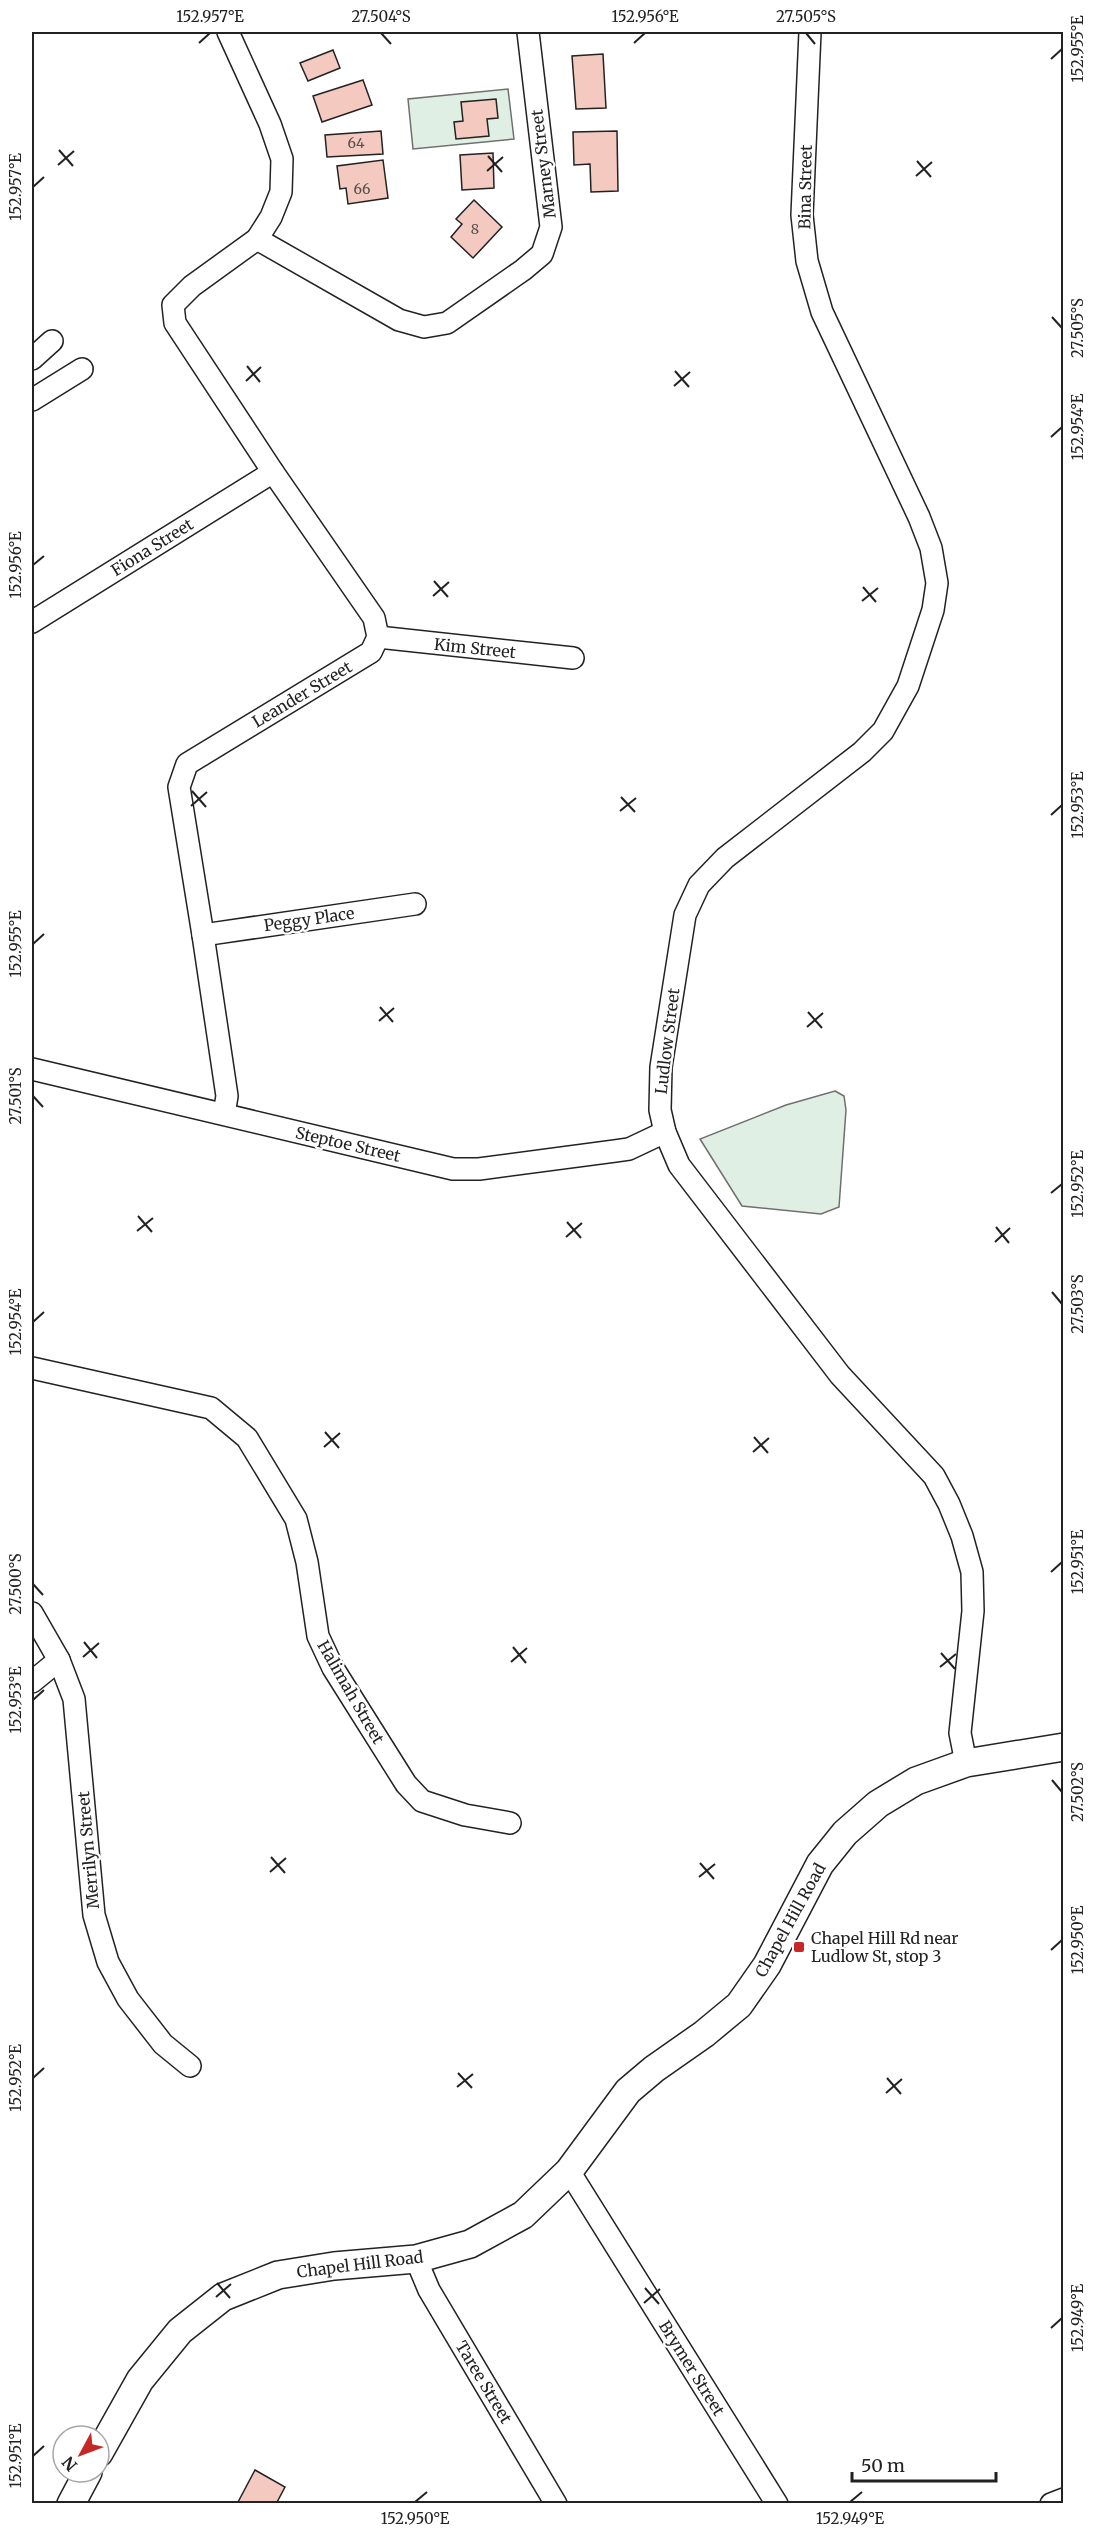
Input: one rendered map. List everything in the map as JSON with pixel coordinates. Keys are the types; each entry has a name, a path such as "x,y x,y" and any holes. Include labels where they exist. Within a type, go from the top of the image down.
{"main road":[{"name":"Chapel Hill Road","path":"111,2432 140,2380 180,2331 223,2297 278,2275 334,2265 416,2259 470,2244 523,2215 569,2171 628,2091 739,2005 767,1965 820,1864 845,1833 878,1804 907,1787 966,1763 1064,1747"},
{"path":"70,2504 81,2484"}],"street":[{"path":"228,32 270,124 282,159 281,192 271,217 257,239 192,286 173,305 176,323 273,472 374,618 378,637"},
{"name":"Marney Street","path":"257,239 399,320 424,327 447,324 523,270 542,254 551,227 528,32"},
{"name":"Bina Street","path":"810,32 802,215 807,261 822,312 881,436"},
{"path":"32,359 52,341"},
{"path":"32,400 82,369"},
{"name":"Ludlow Street","path":"881,436 920,517 931,548 936,583 933,610 908,686 883,731 862,752 725,858 699,885 685,915 661,1067 660,1110 664,1132 679,1165 840,1375 934,1476 949,1504 962,1536 972,1572 974,1611 960,1733 966,1763"},
{"name":"Fiona Street","path":"32,622 273,472"},
{"name":"Kim Street","path":"378,637 573,658"},
{"name":"Leander Street","path":"224,1114 226,1096 179,787 187,764 371,652 378,637"},
{"name":"Peggy Place","path":"203,935 415,904"},
{"name":"Steptoe Street","path":"32,1069 453,1169 479,1169 622,1150 664,1132"},
{"name":"Halimah Street","path":"32,1368 211,1408 247,1438 296,1520 307,1562 318,1636 333,1668 406,1784 422,1801 465,1815 510,1823"},
{"name":"Merrilyn Street","path":"32,1613 59,1660 74,1699 94,1916 108,1962 128,1999 163,2044 190,2066"},
{"path":"32,1682 59,1660"},
{"name":"Brymer Street","path":"569,2171 777,2504"},
{"name":"Taree Street","path":"416,2259 429,2290 556,2504"},
{"path":"1051,2504 1064,2499"}],"green space":[{"path":"508,89 514,139 413,149 408,99"},
{"path":"835,1091 844,1096 846,1110 839,1207 821,1214 742,1206 700,1139 786,1105"}],"building":[{"path":"333,50 340,68 308,81 300,63"},
{"path":"603,54 606,108 576,109 572,56"},
{"path":"363,80 372,105 322,122 313,96"},
{"path":"496,99 498,118 487,119 489,136 456,139 454,122 463,121 461,102"},
{"path":"381,131 383,154 327,157 325,135"},
{"path":"617,131 618,191 591,192 590,164 574,165 573,132"},
{"path":"493,153 494,188 462,190 460,155"},
{"path":"383,160 388,198 348,204 346,188 340,189 337,166"},
{"path":"474,200 502,227 473,258 451,237 462,224 456,219"},
{"path":"255,2470 285,2487 276,2504 237,2504"}],"place":[{"name":"Chapel Hill Rd near Ludlow St, stop 3","path":"799,1947"}]}
